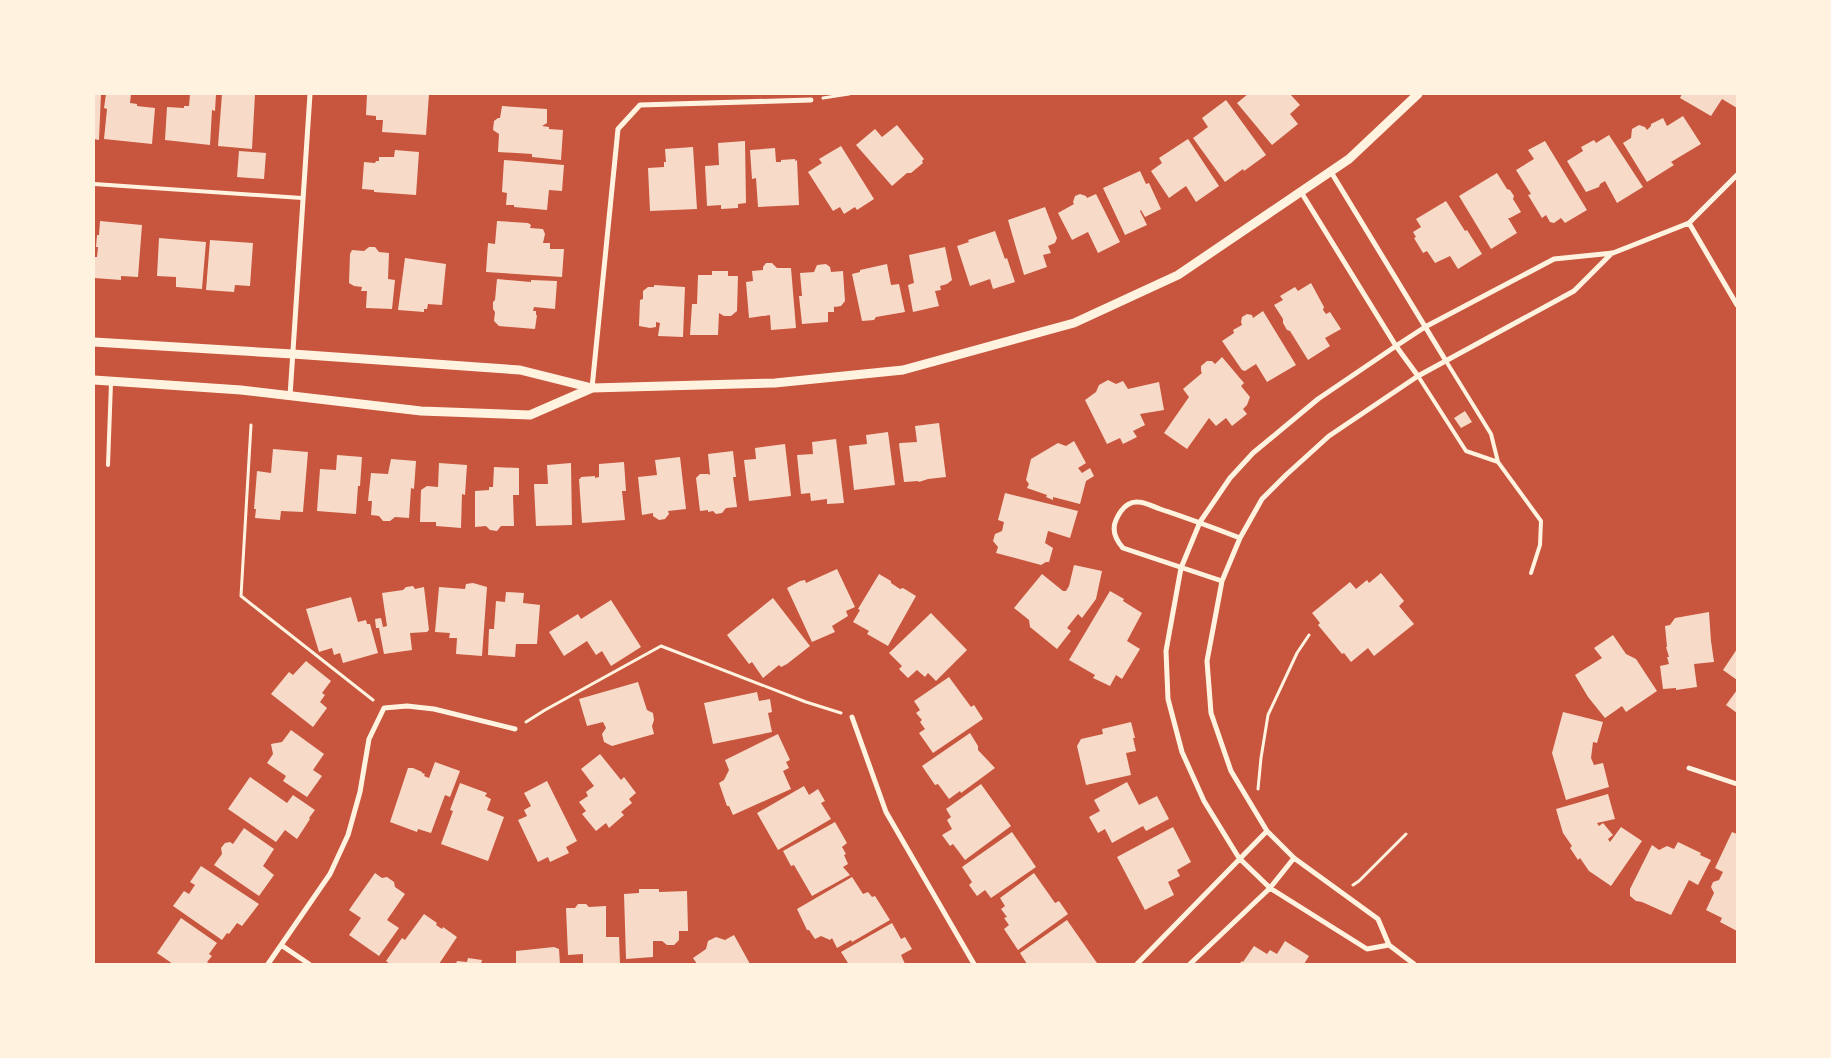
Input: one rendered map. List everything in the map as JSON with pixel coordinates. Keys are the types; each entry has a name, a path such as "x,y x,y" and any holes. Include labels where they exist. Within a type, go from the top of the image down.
{"street":[{"path":"290,396 310,94"},
{"path":"94,342 520,370 592,388 774,383 903,370 1074,323 1178,275 1349,159 1418,94"},
{"path":"592,388 618,129 640,105 810,100"},
{"path":"1331,172 1446,360"},
{"path":"1389,945 1366,949 1270,888 1239,858 1204,801 1182,752 1168,699 1166,651 1181,568 1200,522 1230,478 1253,453 1318,399 1396,346 1425,328 1554,259 1612,253 1689,223 1737,175"},
{"path":"1302,192 1396,346 1418,376"},
{"path":"1689,223 1737,305"},
{"path":"1414,964 1389,945 1378,919 1294,858 1267,831 1231,771 1211,713 1206,661 1222,581 1240,538 1262,499 1329,436 1418,376 1574,291 1612,253"},
{"path":"94,380 241,390 421,411 530,415 592,388"},
{"path":"1222,581 1123,548 1117,542 1114,533 1114,524 1118,514 1127,504 1138,502 1200,522 1240,538"},
{"path":"268,964 330,874 348,835 360,792 369,739 384,708 407,706 434,709 515,729"},
{"path":"852,717 886,812 974,964"},
{"path":"1688,768 1737,784"},
{"path":"1138,964 1267,831"},
{"path":"1190,964 1270,888 1294,858"},
{"path":"282,945 309,964"}],"lane":[{"path":"94,184 302,198"},
{"path":"1446,360 1491,434 1498,462 1541,521 1540,545 1531,573"},
{"path":"1418,376 1466,451 1498,462"},
{"path":"108,465 112,380"}],"path":[{"path":"810,100 849,94"},
{"path":"251,425 240,596 384,708"},
{"path":"1248,797 1258,790 1268,715 1297,652 1308,635"},
{"path":"515,729 545,710 661,646 806,702 852,717"},
{"path":"1346,896 1353,884 1359,881 1406,834"}],"building":[{"path":"94,94 101,94 99,140 94,139"},
{"path":"106,94 131,94 130,103 137,104 137,106 155,108 152,144 104,139 107,109 104,108"},
{"path":"190,94 216,94 215,111 212,110 210,145 165,140 167,107 184,108 184,106 189,106"},
{"path":"222,94 255,94 252,149 218,146"},
{"path":"367,94 429,94 426,135 382,132 383,120 376,120 376,116 366,115"},
{"path":"1248,94 1290,94 1300,105 1290,114 1298,124 1272,145 1237,103"},
{"path":"1682,94 1737,94 1737,108 1722,99 1711,116 1680,98"},
{"path":"1226,100 1266,155 1225,182 1193,138 1208,127 1202,118"},
{"path":"502,106 547,109 547,123 542,126 549,127 549,129 563,130 561,160 532,157 532,154 498,152 499,134 493,130 494,121 500,118"},
{"path":"1683,116 1701,144 1671,162 1674,165 1647,182 1623,143 1631,138 1632,129 1639,125 1647,130 1651,124 1663,118 1667,126"},
{"path":"897,125 924,159 923,163 911,173 907,173 892,186 856,145 875,129 882,137"},
{"path":"1609,135 1643,187 1617,203 1605,181 1599,187 1586,192 1567,161 1583,151 1581,147 1594,140 1596,143"},
{"path":"1188,139 1219,186 1196,202 1186,186 1169,198 1151,171 1162,163 1159,158"},
{"path":"745,141 746,203 738,204 738,208 721,209 721,205 707,206 705,166 719,165 718,143"},
{"path":"1545,141 1587,210 1565,223 1561,218 1554,223 1550,222 1546,215 1542,218 1528,195 1531,194 1516,170 1534,159 1528,150"},
{"path":"841,146 874,199 857,210 855,207 844,214 840,207 833,211 808,172 822,163 819,159"},
{"path":"693,147 697,209 650,211 648,168 664,167 664,162 666,162 665,149"},
{"path":"775,148 776,162 781,162 781,160 797,160 799,205 758,207 756,178 752,179 750,150"},
{"path":"395,150 419,152 416,195 374,192 374,190 362,189 364,162 375,163 379,161 379,157 394,157"},
{"path":"239,151 266,153 264,179 237,177"},
{"path":"504,160 564,165 562,191 549,190 547,210 506,205 507,193 502,192"},
{"path":"1140,171 1146,184 1149,183 1161,209 1145,217 1141,210 1147,225 1125,235 1103,188"},
{"path":"1497,173 1514,196 1513,199 1521,212 1508,218 1517,233 1491,249 1459,196"},
{"path":"1080,194 1087,198 1096,194 1120,242 1098,253 1088,232 1072,240 1058,213 1074,204 1075,196"},
{"path":"1446,201 1482,254 1458,269 1450,256 1435,263 1427,251 1423,253 1414,238 1416,237 1413,232 1421,227 1416,219"},
{"path":"1045,207 1057,238 1055,243 1048,246 1051,253 1043,255 1047,267 1024,275 1008,220"},
{"path":"100,221 142,225 138,277 121,276 121,280 94,278 94,257 97,257 97,235 99,235"},
{"path":"497,221 528,223 531,225 530,228 543,229 545,234 543,243 550,243 550,249 564,249 562,277 486,272 488,243 495,244"},
{"path":"995,231 1015,282 993,289 990,279 970,286 957,246 969,242 968,240"},
{"path":"159,238 206,242 202,289 176,287 176,277 157,276"},
{"path":"210,240 253,243 250,286 235,285 234,292 206,290"},
{"path":"369,247 375,247 379,252 389,253 388,279 395,280 392,309 366,308 367,291 361,291 362,287 349,283 350,254 352,250 364,251"},
{"path":"945,247 952,280 940,286 941,290 935,291 939,306 913,312 908,285 914,283 909,255"},
{"path":"405,258 446,264 442,305 428,304 424,312 398,310"},
{"path":"766,263 772,263 777,268 791,268 796,328 771,330 770,315 749,318 746,282 753,281 752,271 763,270"},
{"path":"826,264 830,267 831,272 843,271 845,301 841,306 834,306 834,312 828,312 828,322 802,324 799,296 802,296 800,273 814,272 817,265"},
{"path":"887,264 891,285 899,284 905,312 862,321 852,274 860,272 860,270"},
{"path":"712,271 728,271 728,276 738,276 737,311 731,316 724,316 719,313 718,335 690,335 692,304 697,304 698,275 712,275"},
{"path":"497,279 531,282 531,280 557,281 555,309 534,307 533,311 536,311 537,315 535,329 499,326 494,321 495,312 493,309"},
{"path":"1311,283 1324,307 1323,310 1326,314 1330,312 1341,329 1325,338 1330,346 1308,360 1290,331 1287,330 1283,319 1274,305 1283,300 1280,296 1295,287 1298,291"},
{"path":"654,285 685,287 683,337 658,336 660,323 656,322 656,327 639,326 640,300 643,299 643,291 648,287 654,287"},
{"path":"1263,311 1296,365 1267,382 1256,364 1245,371 1242,370 1222,341 1234,333 1233,330 1242,325 1242,317 1247,314 1252,315 1253,318"},
{"path":"1222,357 1244,383 1241,386 1250,397 1243,409 1247,414 1232,426 1226,418 1216,426 1209,418 1187,449 1164,433 1189,397 1183,389 1202,373 1201,366 1207,361 1212,361 1215,364"},
{"path":"1108,380 1116,384 1123,381 1128,389 1159,382 1164,410 1140,414 1145,425 1133,431 1137,437 1123,444 1120,438 1107,444 1085,400 1096,392 1099,385"},
{"path":"1465,411 1472,422 1461,428 1454,418"},
{"path":"939,423 946,477 919,482 904,482 899,444 917,442 915,426"},
{"path":"888,432 895,485 854,490 849,446 867,444 866,435"},
{"path":"836,439 844,503 827,504 827,499 811,501 810,493 801,494 797,455 813,454 812,442"},
{"path":"1074,441 1086,463 1078,468 1082,473 1090,468 1094,476 1086,481 1080,504 1053,497 1053,500 1046,497 1047,495 1027,488 1029,484 1026,480 1031,459 1058,443 1066,446"},
{"path":"785,444 791,496 749,501 744,460 756,459 755,448"},
{"path":"273,449 308,452 303,512 281,511 280,520 255,518 256,509 254,509 257,471 271,473"},
{"path":"733,451 736,477 733,477 737,507 726,508 722,513 716,514 713,511 708,512 708,510 700,511 696,478 700,474 710,475 708,454"},
{"path":"337,455 362,457 356,514 317,511 320,469 336,470"},
{"path":"680,457 686,509 668,511 669,514 665,519 659,520 653,516 653,513 642,515 638,477 657,475 655,460"},
{"path":"391,459 416,461 414,489 411,488 409,518 395,517 390,521 383,521 379,516 371,515 372,501 368,501 371,473 388,474"},
{"path":"624,462 626,491 622,491 625,520 582,523 579,479 581,477 599,477 599,464"},
{"path":"439,463 467,465 465,495 462,494 461,528 436,526 436,522 420,522 421,490 427,486 438,487"},
{"path":"571,463 572,525 536,526 534,484 548,484 547,465"},
{"path":"494,467 519,468 519,495 513,495 514,526 501,526 497,531 490,530 486,526 475,527 475,491 489,490 489,487 493,487"},
{"path":"1005,493 1078,511 1070,538 1048,531 1045,543 1053,548 1049,562 1041,565 996,553 998,547 993,541 995,534 1002,531 1004,522 998,520"},
{"path":"1074,565 1102,571 1096,599 1082,618 1078,614 1067,628 1071,631 1057,649 1030,627 1029,620 1014,608 1042,574 1063,591 1066,591"},
{"path":"837,569 855,607 846,611 848,616 832,626 835,632 812,642 787,588 800,581 805,580 806,583"},
{"path":"1381,573 1404,601 1399,606 1414,624 1374,656 1368,648 1351,662 1318,625 1320,623 1312,613 1350,582 1356,589 1367,580 1369,583"},
{"path":"879,574 900,589 903,588 916,596 888,646 867,634 869,631 853,622 860,610 858,609"},
{"path":"473,583 487,587 482,656 456,654 457,638 449,638 450,633 435,632 439,587 465,589 466,584"},
{"path":"413,586 415,589 424,587 429,630 427,632 410,633 412,650 384,654 379,628 376,628 375,619 381,618 383,627 387,626 382,593 403,590 406,587"},
{"path":"1110,591 1142,613 1127,641 1140,649 1122,679 1116,675 1110,686 1093,678 1095,675 1069,660"},
{"path":"506,592 524,593 523,603 540,605 537,644 516,644 515,657 488,655 489,629 494,629 496,601 505,602"},
{"path":"351,597 358,622 366,620 367,624 370,624 378,653 343,663 340,653 334,655 332,648 319,652 306,609"},
{"path":"773,598 810,646 787,664 781,667 779,665 763,678 752,662 749,664 727,635"},
{"path":"611,600 641,647 611,666 602,651 596,655 587,641 564,656 549,632 578,614 581,619"},
{"path":"1709,612 1714,662 1694,664 1697,687 1676,690 1676,688 1663,689 1660,666 1669,664 1665,626 1670,625 1675,618"},
{"path":"931,613 967,650 936,681 928,673 925,677 917,670 908,678 899,669 902,666 889,653"},
{"path":"1613,635 1626,654 1636,659 1657,691 1626,712 1622,706 1605,718 1588,697 1575,675 1602,658 1594,648"},
{"path":"1737,649 1737,680 1723,670"},
{"path":"306,661 331,681 322,693 325,695 320,702 327,708 313,727 271,694 289,672 293,675"},
{"path":"949,677 971,707 974,705 983,719 933,753 919,733 925,729 920,722 922,720 916,713 920,710 914,701"},
{"path":"638,682 647,710 653,713 654,720 652,726 654,734 612,746 604,742 602,734 606,728 603,722 587,726 579,699"},
{"path":"1737,690 1737,713 1726,705"},
{"path":"757,692 759,701 770,699 772,712 768,713 772,732 713,744 704,703"},
{"path":"1563,712 1603,722 1597,743 1593,742 1591,758 1594,765 1603,763 1609,787 1566,800 1552,753"},
{"path":"1131,722 1136,751 1126,753 1131,775 1086,785 1077,746 1081,739 1103,734 1102,729"},
{"path":"291,730 324,754 313,770 322,776 307,797 283,781 286,776 267,763 273,754 271,744 282,742"},
{"path":"970,733 978,746 978,750 995,768 961,793 960,791 949,799 938,784 935,785 922,766"},
{"path":"778,734 790,760 786,762 789,768 783,771 791,789 733,815 729,806 727,806 719,783 724,780 729,770 725,760"},
{"path":"600,754 621,780 624,777 636,793 629,799 632,803 621,812 624,815 609,828 606,823 596,831 582,814 586,811 579,802 588,796 586,792 594,786 581,769"},
{"path":"435,762 460,771 450,797 445,795 431,833 418,829 417,832 390,822 408,768 422,772 425,774 424,776 429,778"},
{"path":"250,777 287,803 293,795 315,810 297,839 285,830 276,842 228,809"},
{"path":"547,781 577,841 566,847 569,853 550,862 548,857 538,862 518,820 527,816 524,810 531,806 524,793"},
{"path":"1127,782 1139,805 1157,796 1169,819 1146,831 1143,826 1112,843 1105,829 1098,833 1089,817 1100,811 1094,800"},
{"path":"460,783 487,793 485,796 491,799 487,810 504,817 488,861 441,844 453,811 450,810"},
{"path":"981,784 1011,826 965,860 953,844 950,846 942,835 952,829 947,820 951,817 946,809"},
{"path":"804,786 809,795 818,789 825,801 821,803 831,819 778,850 757,813"},
{"path":"1608,794 1615,819 1597,823 1599,826 1603,823 1613,835 1608,839 1610,842 1621,827 1642,841 1611,886 1589,871 1580,858 1578,860 1570,848 1572,846 1563,833 1556,809"},
{"path":"835,822 847,843 842,847 848,864 843,867 850,875 812,896 794,865 791,866 783,851"},
{"path":"1173,827 1191,862 1177,870 1180,876 1168,882 1174,895 1145,910 1117,857"},
{"path":"244,828 274,849 263,866 274,875 259,896 214,865 222,854 221,848 225,843 230,842 233,844"},
{"path":"1012,832 1036,867 991,898 985,890 977,896 969,885 972,882 962,867"},
{"path":"1732,832 1737,834 1737,931 1720,922 1722,918 1706,910 1714,893 1711,887 1713,882 1719,880 1723,872 1715,868"},
{"path":"1678,842 1711,860 1698,885 1689,880 1671,915 1636,901 1630,896 1630,889 1652,845 1659,850 1667,846 1674,849"},
{"path":"201,866 259,904 242,926 237,923 222,940 173,906 184,891 189,894 195,885 190,882"},
{"path":"375,873 382,878 387,877 394,882 395,887 405,894 387,920 399,928 379,956 349,935 361,918 349,910"},
{"path":"1034,873 1055,903 1059,901 1068,914 1018,950 1004,929 1009,925 1004,918 1007,917 1001,909 1005,906 1000,898"},
{"path":"852,877 863,894 868,892 872,897 875,896 890,920 852,942 851,940 837,948 832,938 830,940 821,936 815,939 807,930 797,909"},
{"path":"639,889 659,889 659,892 687,891 688,931 679,931 679,940 674,945 667,945 662,941 653,941 653,957 626,959 624,894 639,893"},
{"path":"578,904 586,904 589,907 606,906 606,937 619,937 620,964 583,964 583,954 568,955 566,908 575,908"},
{"path":"424,914 437,923 436,925 442,929 443,927 457,937 439,964 390,964 386,961 402,938 405,940"},
{"path":"181,918 217,943 209,954 212,956 207,962 210,964 173,964 157,953"},
{"path":"1067,920 1097,963 1027,964 1020,953"},
{"path":"892,923 901,939 905,937 912,949 901,955 905,964 845,964 848,963 841,952"},
{"path":"734,935 750,964 697,964 693,958 706,949 708,941 716,937 725,940"},
{"path":"1285,941 1309,956 1304,964 1239,964 1243,962 1254,946 1267,954 1270,950 1277,954"},
{"path":"554,947 559,949 560,964 516,964 516,951"},
{"path":"468,958 482,960 481,964 456,964 457,961 467,962"}]}
